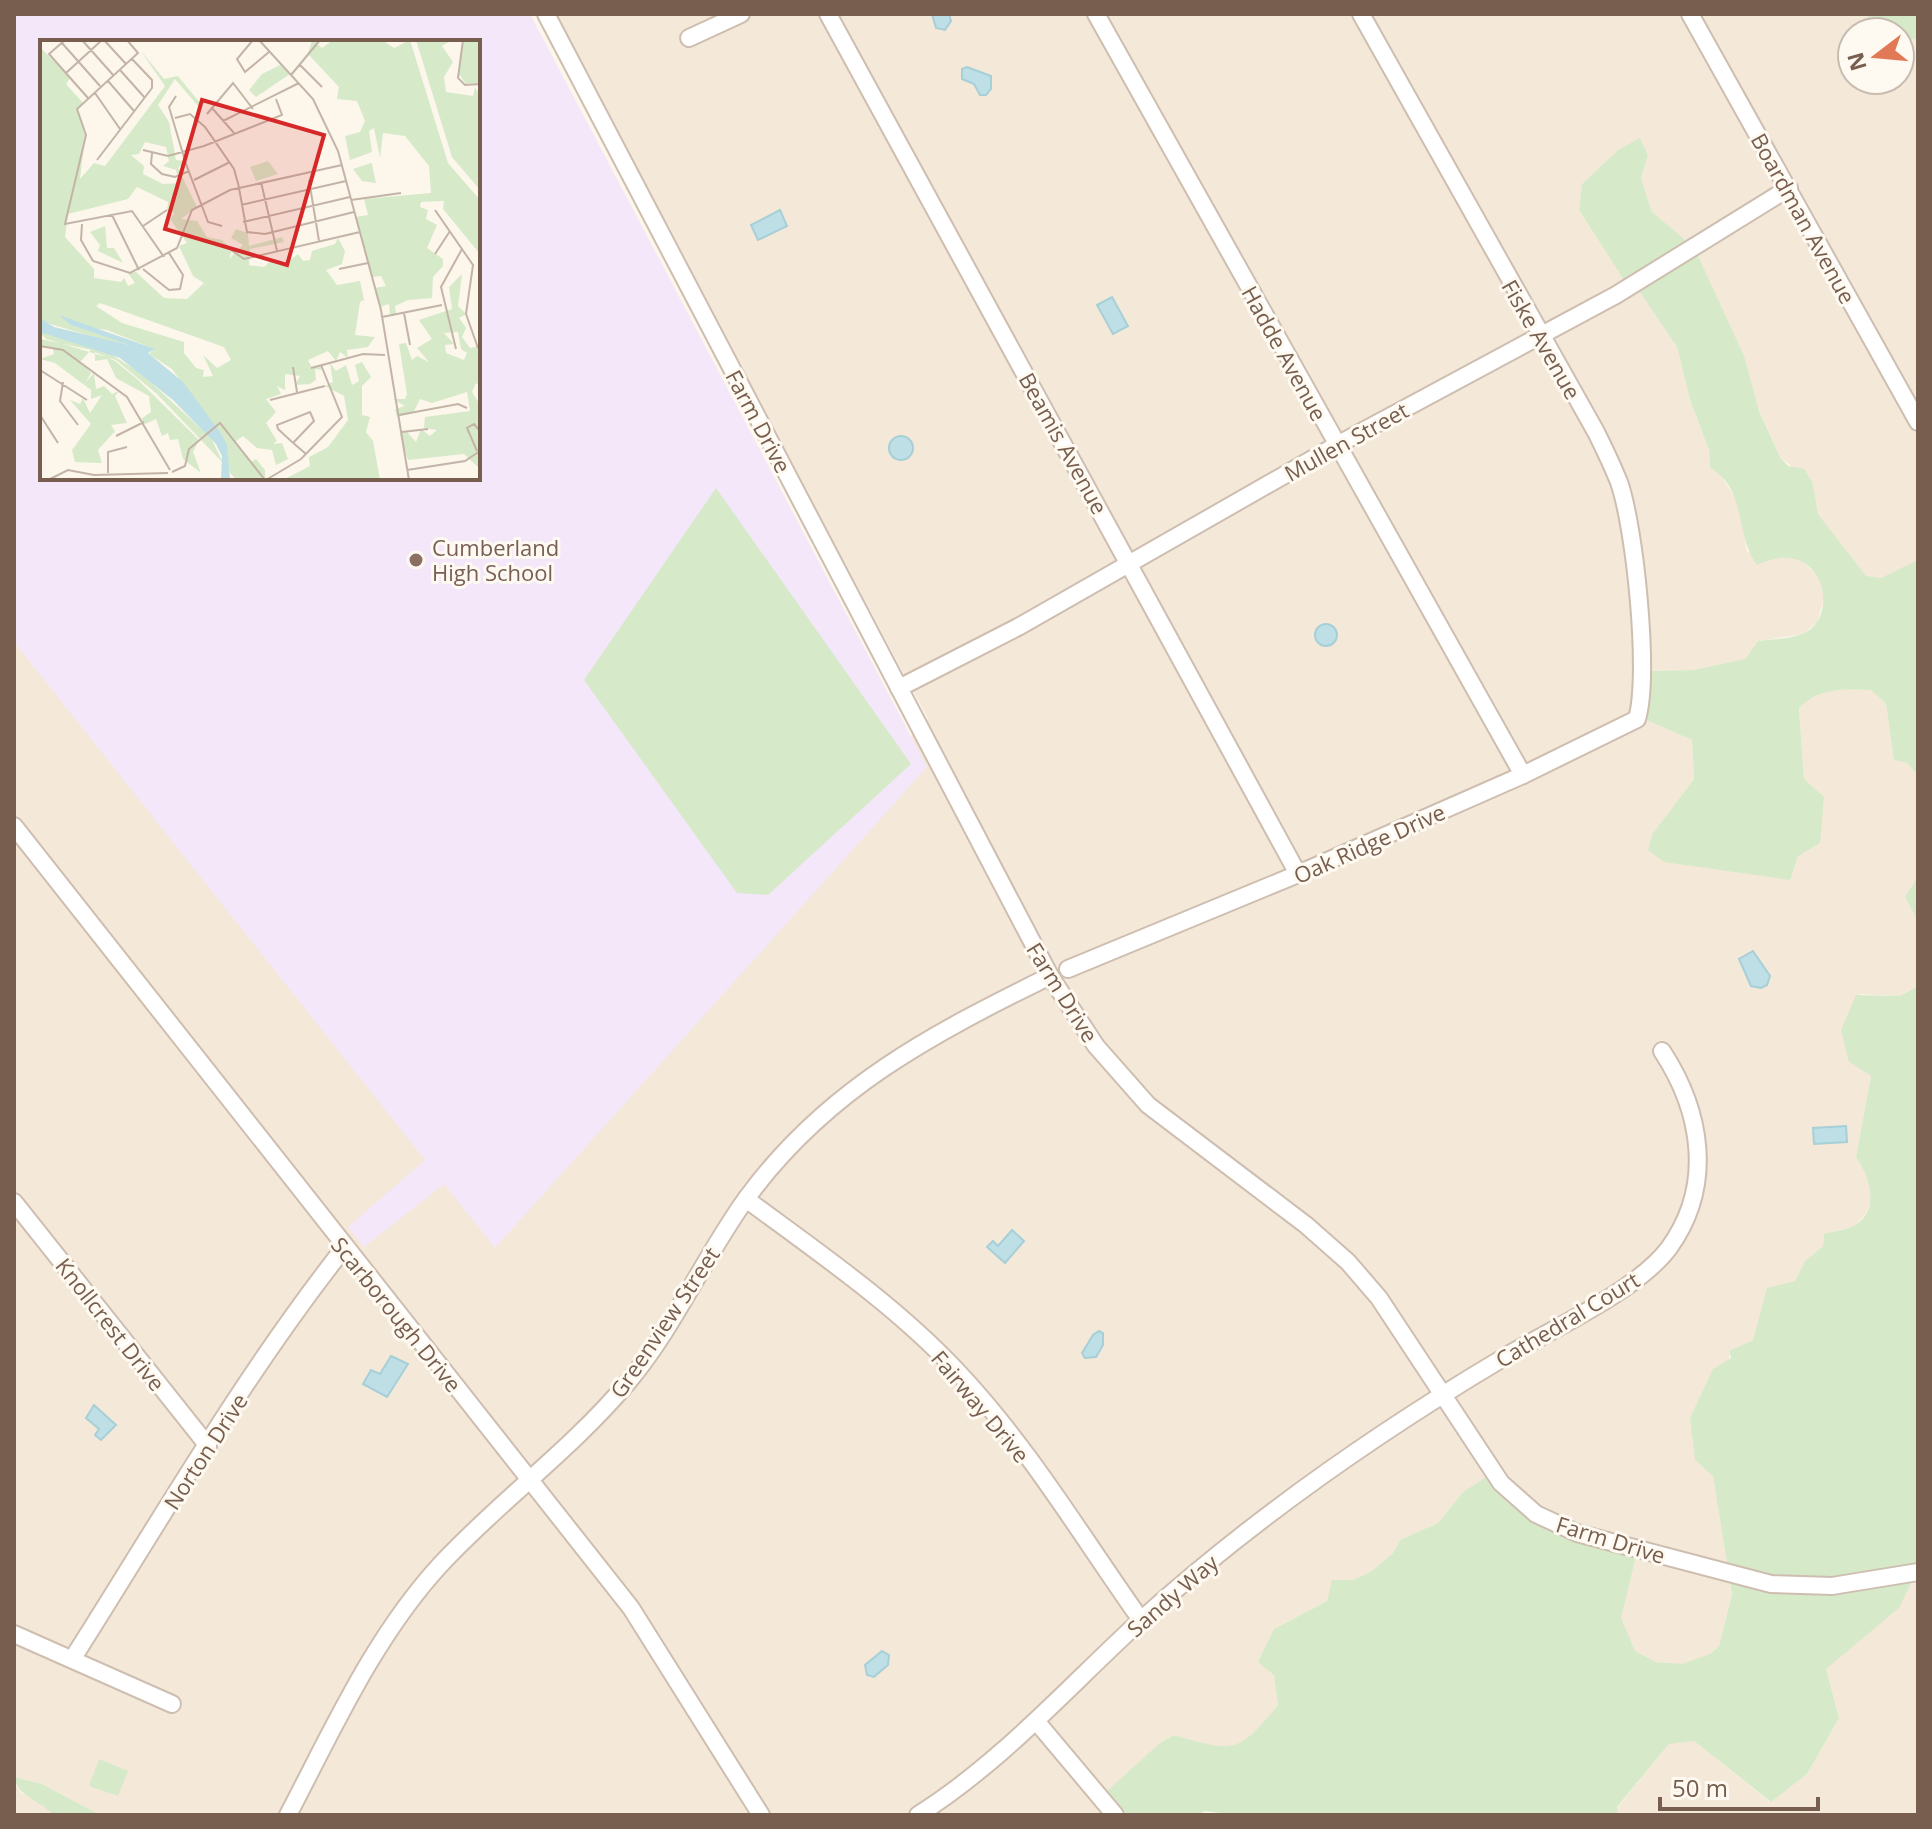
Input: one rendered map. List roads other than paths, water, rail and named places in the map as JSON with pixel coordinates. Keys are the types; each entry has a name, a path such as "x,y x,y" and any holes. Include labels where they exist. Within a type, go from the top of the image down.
{"street":[{"name":"Farm Drive","path":"546,14 1050,976 1096,1046 1148,1105 1306,1225 1348,1262 1379,1298 1513,1496 1536,1514 1577,1533 1771,1584 1832,1586 1918,1572"},
{"path":"689,38 741,14"},
{"name":"Beamis Avenue","path":"828,14 1298,874"},
{"name":"Hadde Avenue","path":"1096,14 1523,775"},
{"name":"Fiske Avenue","path":"1361,14 1539,336 1596,432 1619,484 1633,552 1644,689"},
{"name":"Boardman Avenue","path":"1690,14 1918,422"},
{"name":"Mullen Street","path":"899,688 1130,563 1337,445 1616,295 1789,188"},
{"name":"Oak Ridge Drive","path":"1068,969 1298,874 1523,775 1637,719 1644,689"},
{"name":"Scarborough Drive","path":"14,826 631,1608 761,1815"},
{"name":"Greenview Street","path":"288,1815 361,1675 418,1592 442,1563 631,1378 746,1199 826,1110 937,1032 1050,976"},
{"name":"Cathedral Court","path":"1442,1394 1635,1280 1669,1247 1692,1205 1698,1155 1691,1107 1679,1078 1662,1051"},
{"name":"Fairway Drive","path":"746,1199 889,1307 958,1372 1006,1429 1141,1620"},
{"name":"Knollcrest Drive","path":"14,1202 208,1446"},
{"name":"Norton Drive","path":"73,1658 312,1288 344,1248"},
{"name":"Sandy Way","path":"918,1815 954,1792 1036,1721 1141,1620 1263,1517 1442,1394"},
{"path":"14,1634 172,1704"},
{"path":"1036,1721 1115,1815"}],"water":[{"path":"932,14 949,14 951,21 945,30 936,28"},
{"path":"967,67 991,76 991,89 986,95 980,95 974,84 962,79 962,69"},
{"path":"780,210 787,226 758,240 751,225"},
{"path":"1112,297 1128,326 1113,334 1097,305"},
{"path":"901,436 909,440 913,448 909,456 901,460 893,456 889,448 893,440"},
{"path":"1326,624 1334,627 1337,635 1334,643 1326,646 1318,643 1315,635 1318,627"},
{"path":"1753,951 1770,976 1767,985 1761,988 1751,986 1739,959"},
{"path":"1846,1126 1847,1142 1814,1144 1813,1128"},
{"path":"1012,1230 1024,1241 1005,1263 987,1247 993,1241 998,1246"},
{"path":"1099,1331 1103,1333 1103,1345 1096,1357 1085,1358 1082,1353"},
{"path":"391,1356 408,1364 387,1397 363,1384 371,1370 380,1374"},
{"path":"94,1405 116,1425 101,1440 95,1435 99,1429 86,1418"},
{"path":"882,1651 889,1655 888,1665 874,1677 867,1675 865,1665"}],"place":[{"name":"Cumberland High School","path":"416,560"}]}
